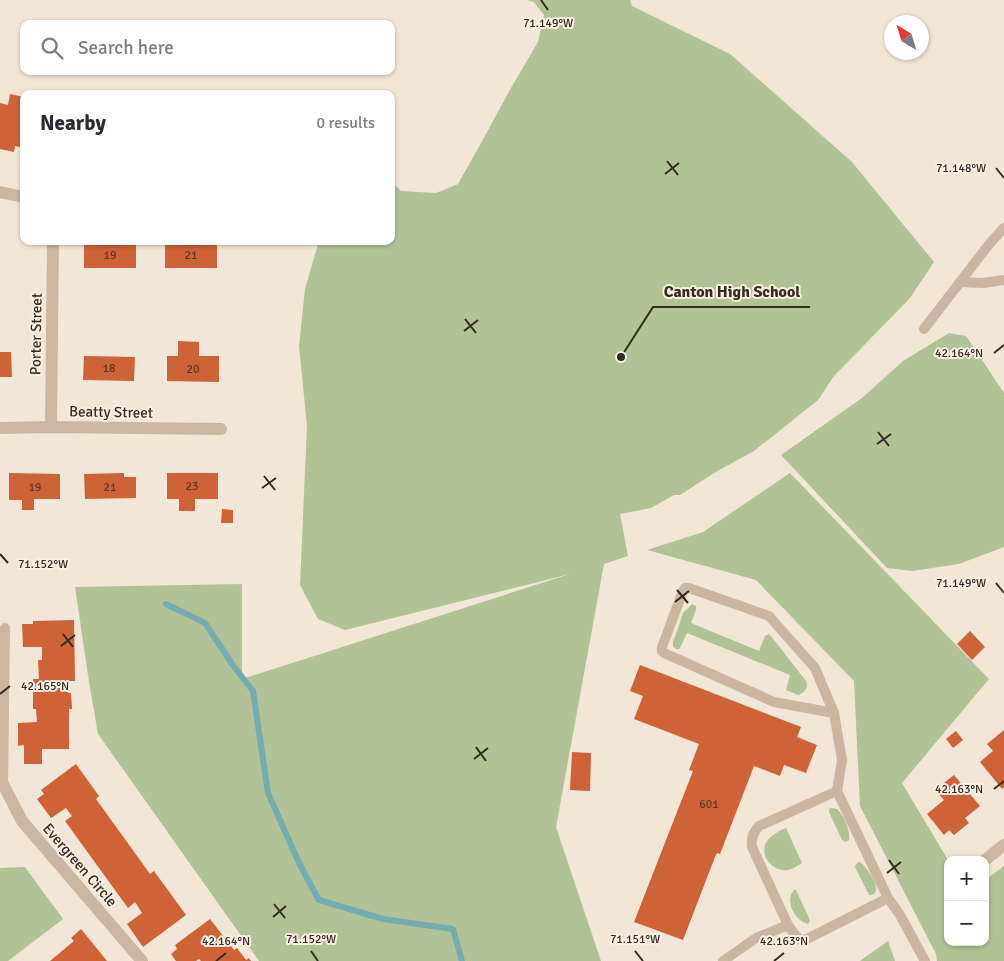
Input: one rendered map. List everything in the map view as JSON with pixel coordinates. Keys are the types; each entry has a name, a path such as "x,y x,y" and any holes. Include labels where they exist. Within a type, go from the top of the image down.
{"street":[{"path":"0,192 20,196"},
{"name":"Porter Street","path":"51,427 53,245"},
{"name":"Beatty Street","path":"0,428 221,429"},
{"name":"Evergreen Circle","path":"1,784 22,822 142,961"},
{"path":"989,857 1004,845"}],"lane":[{"path":"924,329 990,243 1004,228"},
{"path":"960,282 983,283 1004,280"},
{"path":"834,713 774,702 664,653 662,647 683,590 688,588 766,614 772,618 815,668 834,713 842,760 837,791 888,898 900,915 925,961"},
{"name":"Evergreen Circle","path":"1,784 5,628"},
{"path":"837,791 759,826 753,833 752,847 788,925 801,940 807,939 888,898"},
{"path":"723,961 756,938 788,925"}],"green space":[{"path":"527,0 630,0 632,6 730,54 852,162 934,262 910,298 834,376 818,400 754,451 714,473 680,495 674,495 651,508 620,514 628,556 604,564 556,827 601,961 259,961 98,734 75,587 242,584 242,679 570,574 345,630 318,619 300,585 307,426 299,346 305,289 318,245 395,245 395,185 401,191 436,193 458,184 538,42 544,15 534,2"},
{"path":"949,333 966,336 1004,393 1004,547 959,564 912,571 887,568 781,455 862,398 903,361"},
{"path":"790,473 989,679 902,783 946,856 944,856 944,946 989,946 989,877 1004,866 1004,961 937,961 936,954 860,806 854,681 756,580 647,550 703,532"},
{"path":"692,604 696,606 696,610 691,623 759,651 765,636 769,634 806,681 807,686 805,690 798,695 786,690 790,675 687,633 680,648 676,649 673,646 673,642 683,613"},
{"path":"831,808 837,809 846,823 849,840 846,842 842,840 829,812"},
{"path":"786,828 802,863 792,869 783,870 770,864 764,850 771,837"},
{"path":"859,862 867,869 874,880 876,891 874,894 869,895 855,867"},
{"path":"25,867 63,919 8,961 0,961 0,868"},
{"path":"794,890 796,890 809,918 808,924 799,919 792,910 790,900"},
{"path":"888,941 895,961 860,961"}],"building":[{"path":"10,94 20,96 20,147 15,146 14,152 0,149 0,103 8,105"},
{"path":"84,245 136,245 136,268 84,268"},
{"path":"165,245 217,245 217,268 165,268"},
{"path":"178,341 199,342 199,356 219,356 219,382 167,381 167,356 178,356"},
{"path":"0,352 11,352 12,377 0,377"},
{"path":"84,356 135,357 134,381 83,380"},
{"path":"9,473 60,474 60,499 34,499 34,510 22,510 22,500 9,500"},
{"path":"124,473 124,477 136,477 136,498 85,499 84,474"},
{"path":"167,473 218,473 218,499 195,499 195,511 179,511 179,499 167,499"},
{"path":"222,509 233,510 233,523 221,523"},
{"path":"74,620 75,681 68,681 68,693 71,693 72,709 69,709 69,749 42,749 42,764 24,764 24,745 18,746 18,723 37,722 36,709 33,709 33,679 39,679 38,660 42,660 42,647 23,647 22,624 33,624 33,621"},
{"path":"970,631 985,647 972,660 957,644"},
{"path":"640,665 801,727 797,737 817,745 806,773 784,765 780,776 754,766 720,854 717,853 715,857 683,940 634,922 693,771 689,770 699,744 634,719 643,696 630,691"},
{"path":"1004,730 1004,787 1002,789 980,762 993,751 987,744"},
{"path":"956,731 963,740 953,748 946,739"},
{"path":"572,752 591,753 590,791 570,790"},
{"path":"76,764 99,796 96,799 150,874 154,871 186,915 143,947 127,924 142,913 135,902 128,908 65,821 72,816 66,808 51,818 37,799 44,794 41,790"},
{"path":"954,775 980,806 965,818 969,823 954,835 949,830 944,835 927,814 944,800 935,790"},
{"path":"210,919 234,950 237,948 246,960 249,958 251,961 201,961 199,959 196,961 176,961 171,954 177,949 175,945"},
{"path":"81,929 107,961 50,961 74,941 71,938"}],"waterway":[{"path":"166,604 205,623 232,664 253,691 268,793 300,865 319,900 383,919 453,929 462,961"}],"place":[{"name":"Canton High School","path":"621,357"}]}
